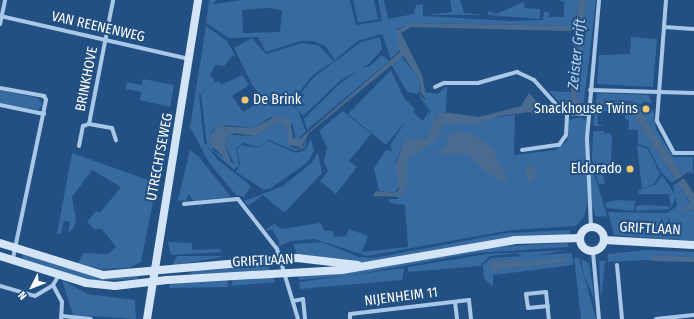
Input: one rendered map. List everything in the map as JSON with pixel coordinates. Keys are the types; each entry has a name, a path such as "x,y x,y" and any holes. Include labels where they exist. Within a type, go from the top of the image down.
{"street":[{"path":"0,24 5,0"},
{"name":"BRINKHOVE","path":"90,124 112,0"},
{"name":"UTRECHTSEWEG","path":"147,319 153,272 191,59 198,0"},
{"path":"591,227 586,159 588,114 599,0"},
{"path":"666,0 657,92 656,121 661,135 674,153 694,153"},
{"name":"VAN REENENWEG","path":"1,16 191,59"},
{"path":"664,27 694,29"},
{"path":"435,87 444,83 478,83 517,72 534,80 553,104 567,112 588,114"},
{"path":"0,88 44,96 46,100 13,258"},
{"path":"590,90 694,93"},
{"path":"0,105 44,114"},
{"path":"522,150 559,145 566,135 567,112"},
{"name":"BRINKHOVE","path":"79,146 83,126 90,124 112,128 116,140"},
{"path":"184,204 238,199 271,239 280,259 298,319"},
{"path":"591,227 599,229 604,240 602,246 593,252 583,248 580,238 582,232 591,227"},
{"name":"GRIFTLAAN","path":"0,256 13,258 100,286 284,272 321,272 515,240 580,238"},
{"name":"GRIFTLAAN","path":"604,240 694,245"},
{"name":"GRIFTLAAN","path":"0,243 16,247 93,274 153,272 280,259 375,264"},
{"path":"593,252 599,319"},
{"path":"617,265 622,319"},
{"path":"0,286 35,296 53,285 59,274"},
{"path":"53,285 62,302 62,318 91,319"},
{"path":"548,306 528,308 526,294 546,292 548,306 549,319"},
{"path":"293,301 303,299 305,319"},
{"name":"NIJENHEIM 11","path":"350,317 468,300 471,319"},
{"name":"NIJENHEIM 11","path":"455,302 457,319"},
{"path":"656,319 694,315"}],"shaded area":[{"path":"209,0 216,0 213,4 243,0 350,0 356,25 382,21 378,0 384,0 388,19 414,14 416,5 423,4 423,16 511,21 543,20 544,12 549,12 549,17 564,17 564,2 559,0 579,0 574,26 413,23 397,29 402,48 391,59 382,34 358,41 335,60 325,46 313,41 301,41 266,52 258,37 229,38 206,23","holes":["268,8 282,10 280,32 243,33 242,10"]},
{"path":"353,0 374,0 378,19 358,23"},
{"path":"450,0 460,0 464,13 484,15 426,15 452,12"},
{"path":"586,0 596,0 583,110 563,106 549,91 570,92 570,104 581,101 576,96"},
{"path":"524,2 525,8 540,9 540,19 488,15 488,11 496,14"},
{"path":"206,26 227,41 236,57 233,55 224,66 215,65 210,75 215,81 199,95 204,142 218,160 251,186 244,197 236,195 210,164 190,127"},
{"path":"380,37 382,49 370,63 340,81 303,116 293,103 314,77 361,42"},
{"path":"631,37 657,39 653,87 597,84 599,55 630,54"},
{"path":"252,38 266,54 302,43 318,45 334,61 313,75 291,102 268,103 252,85 234,48"},
{"path":"382,55 389,61 307,130 304,119 337,86 361,68 370,66"},
{"path":"401,56 419,78 420,91 417,94 407,92 391,64"},
{"path":"391,70 404,98 415,109 413,112 423,121 429,111 417,94 430,111 419,141 405,141 396,161 400,185 395,193 379,191 374,168 386,150 392,151 390,145 406,121 386,145 348,114"},
{"path":"240,71 249,85 232,96 243,112 260,102 272,106 292,105 298,110 306,132 296,141 293,125 271,117 253,128 227,125 213,130 210,136 214,151 234,164 224,142 228,135 255,136 279,122 286,126 291,147 299,149 304,145 307,135 305,148 295,151 269,140 258,147 243,143 236,148 239,165 234,170 207,146 201,94 211,84 219,81 221,85 242,75"},
{"path":"143,79 174,85 170,107 140,100 141,92 126,89 127,82 142,85"},
{"path":"447,86 446,111 436,117 429,136 420,141 419,135 431,111 418,94 426,100 425,92 438,94"},
{"path":"0,90 38,98 43,105 38,110 0,103"},
{"path":"597,93 649,95 652,104 645,101 639,105 646,114 652,110 654,113 656,129 673,157 693,157 693,174 688,172 683,176 632,101 600,100 600,107 629,109 676,180 672,183 661,172 648,147 638,144 638,130 628,130 629,120 625,119 625,112 598,111 598,124 604,126 593,126"},
{"path":"343,111 371,134 349,161 357,167 336,194 320,181 328,171 324,162 327,147 319,131"},
{"path":"515,115 514,155 556,150 567,141 569,120 581,117 586,121 587,204 584,217 576,226 511,230 367,256 315,239 291,241 278,247 279,241 272,229 268,231 266,229 274,224 282,229 320,223 325,231 333,231 334,237 346,236 349,229 368,236 362,252 408,247 405,205 390,203 389,199 398,199 406,160 435,139 444,124"},
{"path":"593,131 604,131 605,135 608,132 612,136 611,167 603,175 605,183 599,185 592,159"},
{"path":"591,132 590,159 607,216 596,217 592,205 589,159"},
{"path":"311,139 314,151 308,162 271,188 264,190 236,172 240,164 237,149 241,145 258,148 268,141 296,153 305,150"},
{"path":"637,145 648,149 660,174 654,184 642,189"},
{"path":"190,150 199,157 231,197 194,201 188,194 186,201 178,200"},
{"path":"72,153 148,180 153,169 159,172 141,262 128,268 101,269 78,263 83,253 108,254 116,247 102,229 94,229 87,222 96,211 100,213 121,187 92,170 72,197 76,221 73,229 68,233 70,222 64,221 61,234 57,234"},
{"path":"318,153 322,173 287,210 283,212 263,195 248,206 244,201 283,186 311,163"},
{"path":"662,175 676,196 671,209 669,194 639,194 639,190 655,185"},
{"path":"677,183 691,205 681,208 686,212 694,209 694,241 614,235 608,212 667,213 677,206 673,185"},
{"path":"616,200 635,201 634,211 607,208 605,203"},
{"path":"636,206 668,206 670,209 636,211"},
{"path":"570,230 569,235 495,240 363,263 298,257 293,244 322,242 359,257 373,258 507,233"},
{"path":"168,242 192,243 192,250 220,249 222,252 171,255"},
{"path":"567,243 569,247 475,253 353,275 299,280 299,274 488,247"},
{"path":"569,250 524,257 517,253 490,256 480,266 408,272 408,267 486,254"},
{"path":"645,250 694,252 694,257 654,255 660,261 694,265 649,260 608,262 608,254"},
{"path":"572,253 573,265 493,275 493,287 484,278 483,265 491,258","holes":["515,259 524,262 566,262 502,269 496,273 495,261"]},
{"path":"23,254 65,266 138,275 138,279 92,281 22,258"},
{"path":"177,256 222,256 222,257 172,266"},
{"path":"574,257 579,258 596,319 581,319"},
{"path":"581,259 589,263 595,301 584,275"},
{"path":"599,261 605,261 601,301"},
{"path":"267,263 271,272 192,277 191,271"},
{"path":"404,268 402,280 300,289 299,282"},
{"path":"272,275 275,282 231,286 233,280"},
{"path":"62,280 88,294 135,300 136,319 73,315"},
{"path":"227,280 228,287 169,288 170,283"}],"water":[{"name":"Zeister Grift","path":"579,0 586,0 576,96 581,101 580,106 570,104 574,31 411,27 401,33 422,75 427,100 421,93 419,78 403,56 309,133 301,148 288,144 286,126 279,122 255,136 235,133 226,137 225,145 232,165 211,145 210,136 218,126 253,128 277,116 290,120 293,138 300,139 400,52 396,31 411,23 574,26"},
{"path":"529,93 544,110 535,115 529,112 500,116 474,125 444,124 435,141 407,160 407,187 400,197 373,196 376,191 395,193 399,190 396,164 405,140 427,138 434,120 442,112 479,117 521,106"},
{"path":"600,100 635,103 683,176 676,180 629,109 599,106"},
{"path":"458,131 473,134 492,148 510,184 485,172 468,154 434,155 446,148 448,136"},
{"path":"531,165 537,171 531,184 525,175 527,166"},
{"path":"684,178 694,194 694,209 685,212 681,208 691,204 677,183"},
{"path":"654,255 694,257 694,262 654,261 651,258"},
{"path":"566,258 567,262 502,269 495,273 488,265 495,261 515,259 525,262"}],"place":[{"name":"De Brink","path":"245,100"},
{"name":"Snackhouse Twins","path":"646,109"},
{"name":"Eldorado","path":"630,169"}]}
